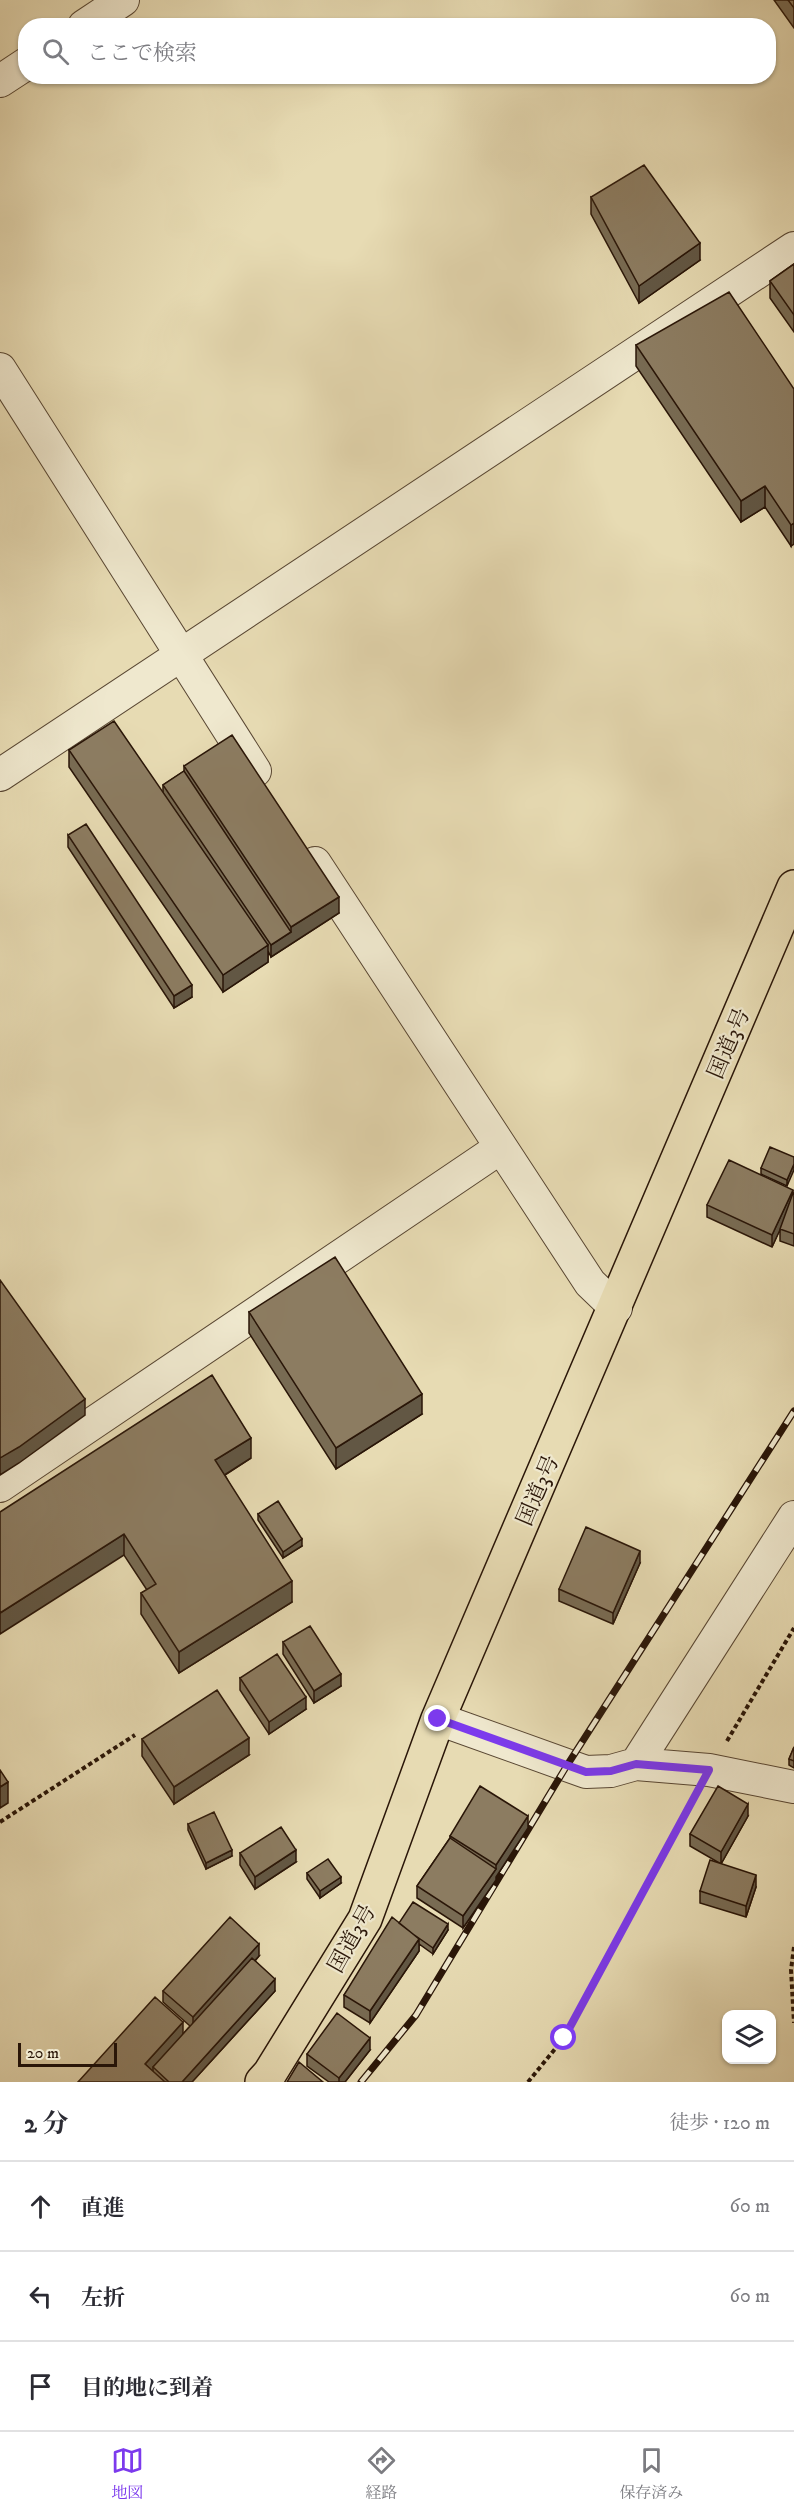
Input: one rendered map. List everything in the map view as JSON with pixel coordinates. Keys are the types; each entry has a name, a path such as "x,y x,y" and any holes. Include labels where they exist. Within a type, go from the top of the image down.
{"highway":[{"name":"国道3号","path":"262,2082 270,2073 365,1919 438,1719 616,1308 794,887"}],"street":[{"path":"96,18 123,0"},
{"path":"0,81 18,69"},
{"path":"0,775 794,248"},
{"path":"0,369 272,797"},
{"path":"298,837 590,1283 616,1308"},
{"path":"0,1486 500,1148"},
{"path":"636,1764 794,1517"},
{"path":"438,1719 586,1772 611,1771 636,1764 709,1770 794,1787"}],"path":[{"path":"528,2082 564,2038 709,1770 794,1628"},
{"path":"0,1822 135,1735"},
{"path":"794,1947 791,1970 794,2023"}],"building":[{"path":"788,0 794,0 794,8"},
{"path":"644,165 700,243 639,286 591,197"},
{"path":"794,264 794,315 770,281"},
{"path":"729,292 794,389 794,523 791,525 765,486 741,501 636,345"},
{"path":"114,721 268,945 223,975 69,750"},
{"path":"232,735 339,897 291,927 184,766"},
{"path":"184,771 291,932 271,945 163,785"},
{"path":"86,824 192,985 174,996 68,835"},
{"path":"770,1147 794,1157 794,1164 787,1180 761,1168"},
{"path":"729,1160 793,1190 772,1235 707,1205"},
{"path":"794,1193 794,1234 780,1229"},
{"path":"335,1257 422,1394 336,1448 249,1312"},
{"path":"0,1280 85,1399 0,1458"},
{"path":"212,1375 251,1438 215,1460 292,1581 179,1652 141,1593 156,1584 124,1534 0,1613 0,1512"},
{"path":"278,1501 302,1539 283,1552 258,1514"},
{"path":"586,1527 640,1551 613,1613 559,1589"},
{"path":"310,1626 341,1674 314,1691 283,1642"},
{"path":"277,1654 306,1697 269,1722 240,1678"},
{"path":"217,1690 249,1738 174,1787 142,1739"},
{"path":"794,1747 794,1761 789,1759"},
{"path":"0,1770 8,1782 0,1787"},
{"path":"480,1786 528,1816 496,1865 450,1836"},
{"path":"718,1786 748,1804 721,1852 690,1834"},
{"path":"214,1812 232,1850 206,1863 188,1824"},
{"path":"281,1827 296,1850 255,1877 240,1853"},
{"path":"450,1838 496,1869 463,1916 417,1886"},
{"path":"328,1859 341,1877 320,1891 307,1873"},
{"path":"710,1860 756,1875 746,1906 700,1891"},
{"path":"413,1902 448,1924 433,1948 399,1923"},
{"path":"230,1917 259,1944 193,2017 163,1991"},
{"path":"392,1917 419,1939 370,2011 344,1995"},
{"path":"252,1958 275,1979 182,2082 169,2082 153,2067"},
{"path":"155,1997 183,2022 145,2064 165,2082 78,2082"},
{"path":"337,2013 370,2038 339,2078 307,2054"},
{"path":"299,2062 323,2082 287,2082"}],"railway":[{"path":"361,2082 416,2015 566,1767 794,1411"}],"route":[{"path":"438,1719 566,1767 586,1772 611,1771 636,1764 709,1770 564,2038"}]}
